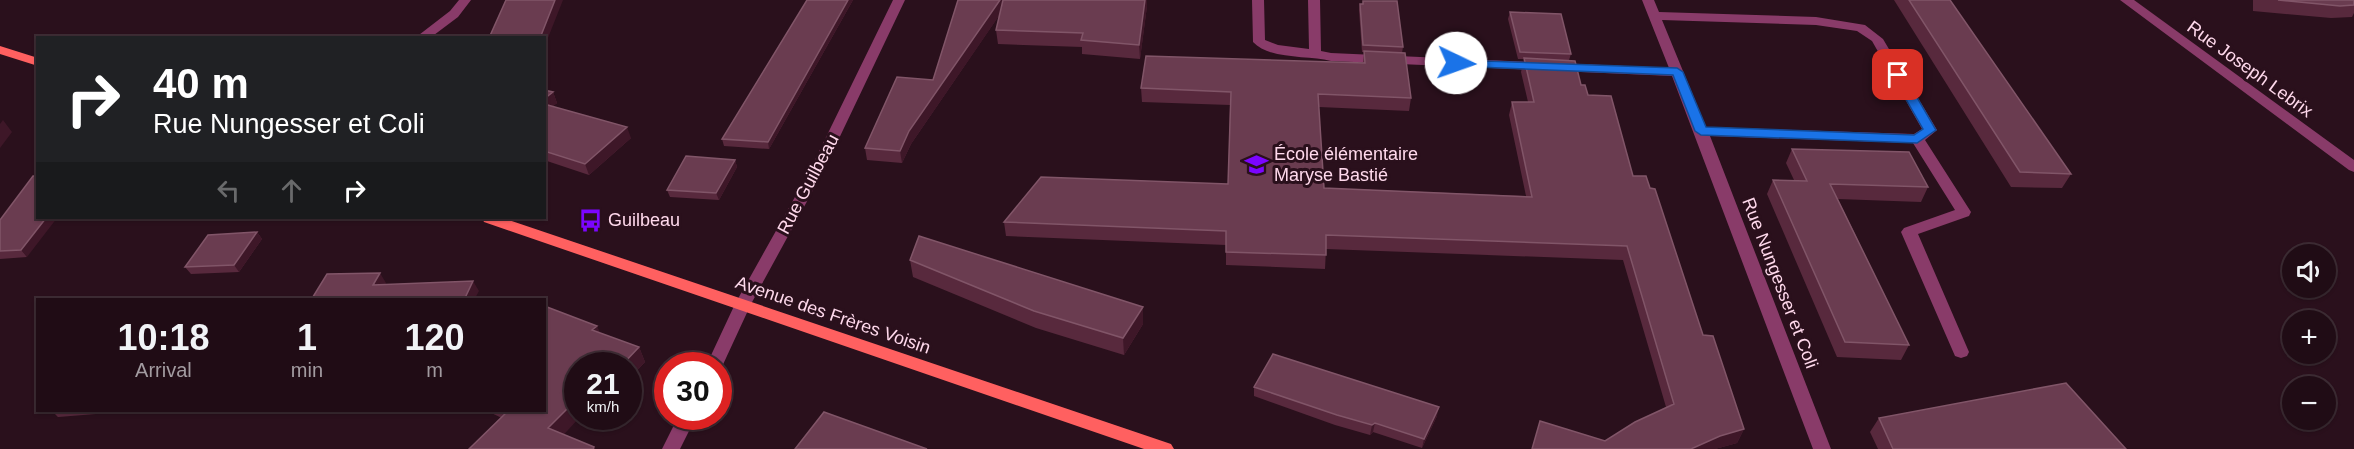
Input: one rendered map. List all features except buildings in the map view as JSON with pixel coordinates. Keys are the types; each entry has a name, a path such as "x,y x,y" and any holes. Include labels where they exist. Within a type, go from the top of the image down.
{"main road":[{"path":"0,50 36,61"},
{"name":"Avenue des Frères Voisin","path":"492,219 1165,449"}],"street":[{"path":"424,36 454,14 465,0"},
{"name":"Rue Guilbeau","path":"721,352 743,304 816,172 899,0"},
{"path":"1258,0 1259,42 1279,51 1315,52 1331,57 1677,72"},
{"path":"1314,0 1315,52"},
{"name":"Rue Nungesser et Coli","path":"1648,0 1701,131 1822,449"},
{"name":"Rue Joseph Lebrix","path":"2126,0 2354,167"},
{"path":"1655,16 1816,21 1861,28 1877,39 1930,130 1917,139 1701,131"},
{"path":"1917,139 1964,212 1909,232 1961,352"},
{"path":"671,449 680,430"}],"place":[{"name":"École élémentaire Maryse Bastié","path":"1256,164"},
{"name":"Guilbeau","path":"590,220"}],"route":[{"path":"1456,63 1677,72 1701,131 1917,139 1930,130 1898,75"}]}
